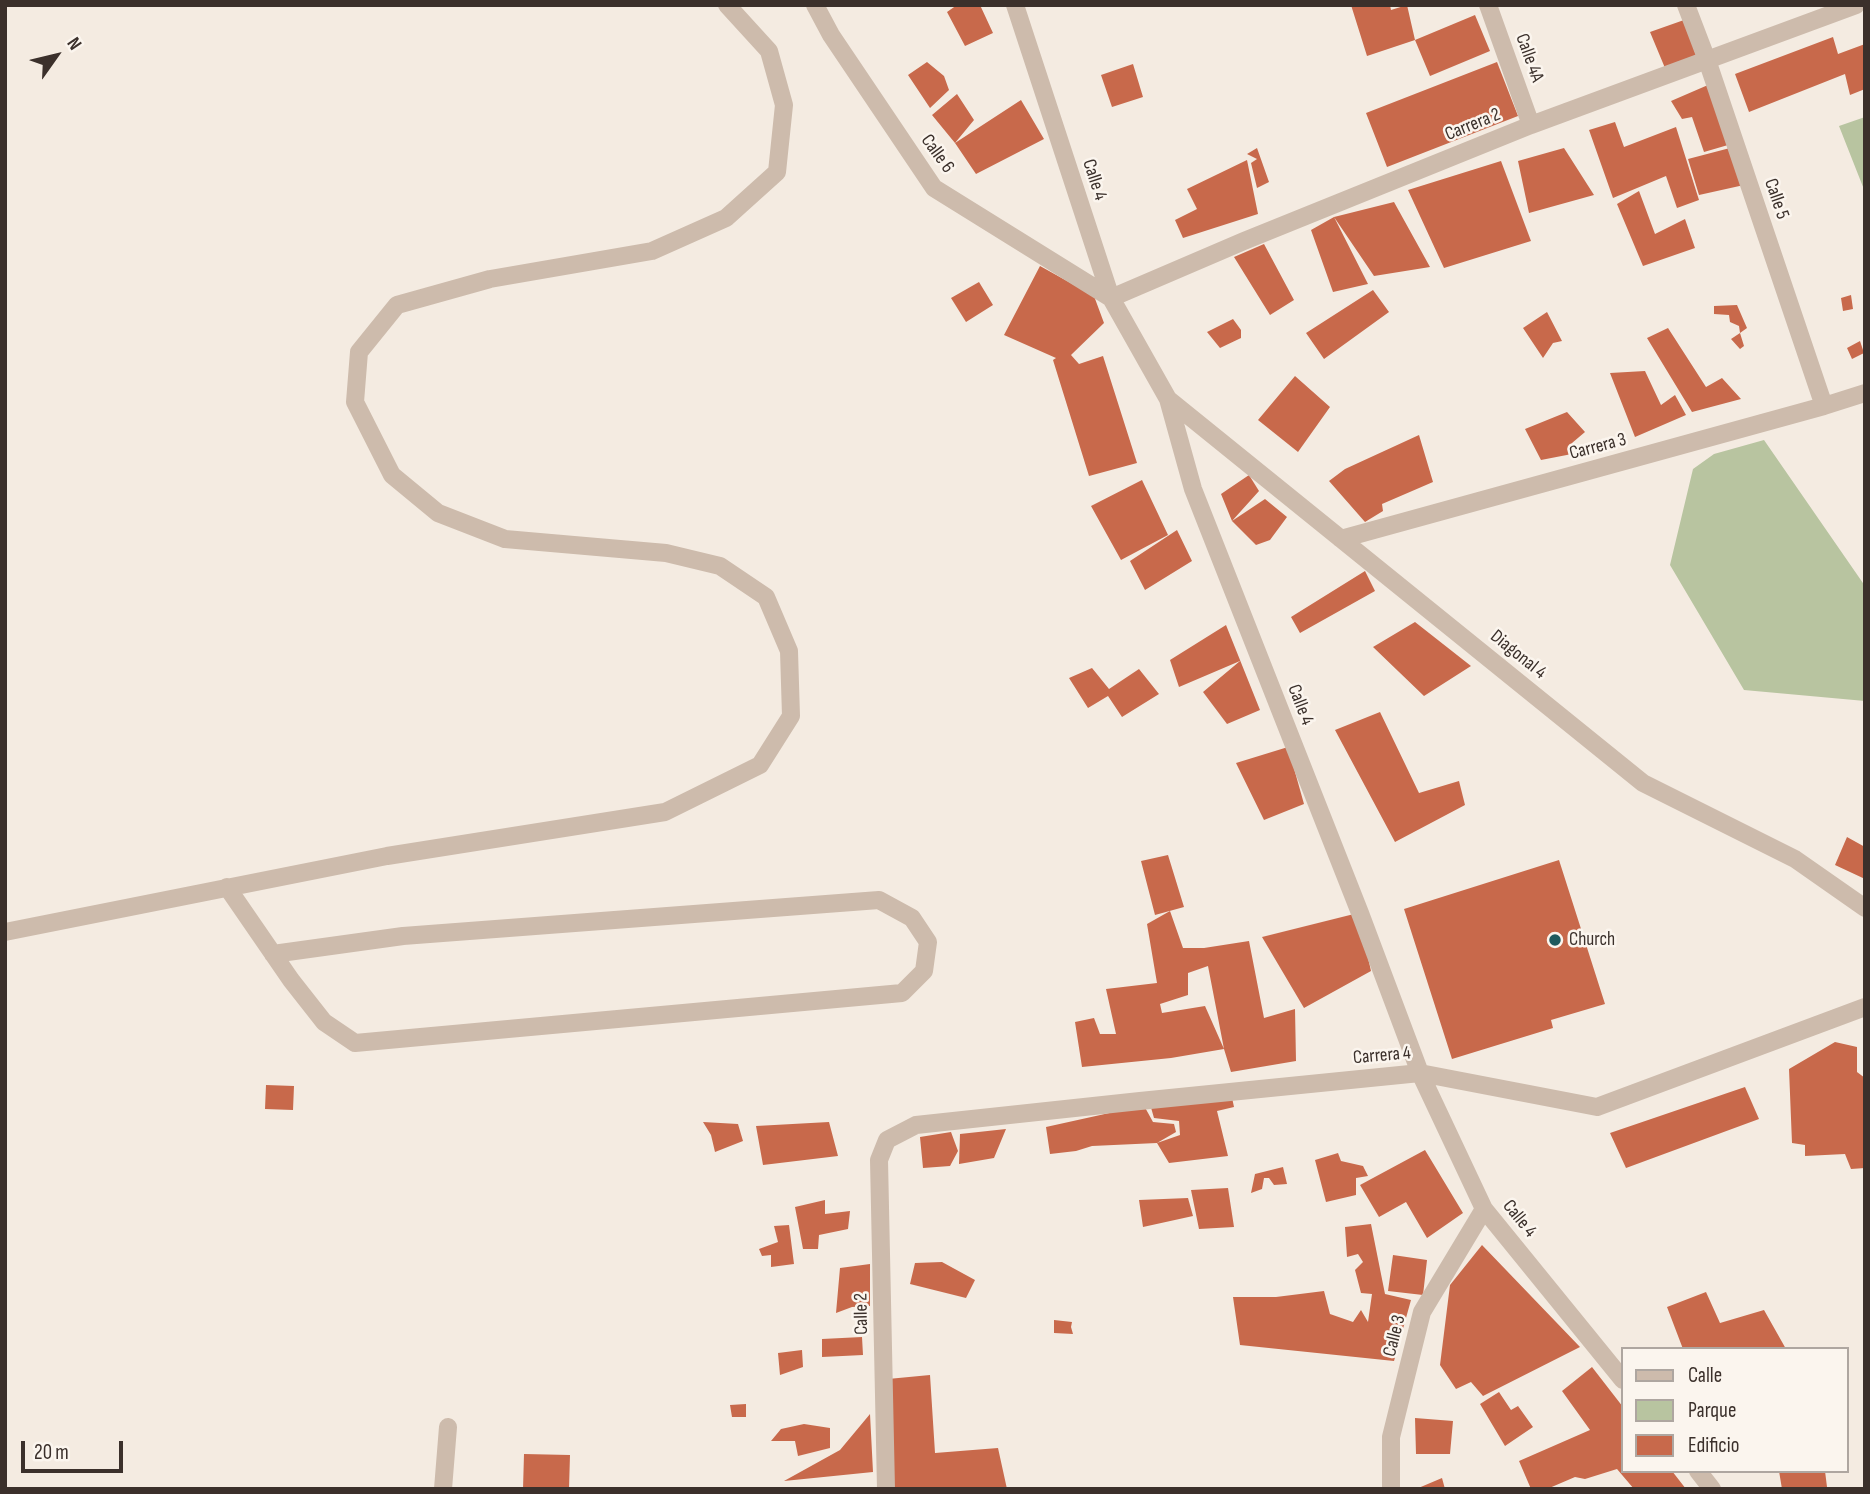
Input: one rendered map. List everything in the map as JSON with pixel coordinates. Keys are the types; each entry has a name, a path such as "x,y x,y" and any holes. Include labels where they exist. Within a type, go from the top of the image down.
{"street":[{"path":"5,932 387,856 665,811 760,765 791,716 789,651 766,597 720,566 666,553 505,539 438,513 392,475 355,402 359,352 397,305 490,279 652,250 726,218 777,172 784,104 769,51 727,5"},
{"name":"Calle 6","path":"815,5 831,35 934,188 1111,298"},
{"name":"Calle 4","path":"1015,5 1111,298 1168,399 1193,489 1420,1073 1483,1209 1622,1379"},
{"name":"Calle 4A","path":"1488,5 1531,125"},
{"name":"Calle 5","path":"1686,5 1824,406"},
{"name":"Carrera 2","path":"1111,298 1531,125 1856,5"},
{"name":"Carrera 3","path":"1341,539 1865,393"},
{"name":"Diagonal 4","path":"1168,399 1643,783 1795,859 1865,908"},
{"path":"227,887 291,981 324,1022 355,1043 902,993 924,971 928,942 912,918 879,900 403,936 274,954"},
{"name":"Carrera 4","path":"887,1140 916,1125 1420,1073 1597,1107 1865,1007"},
{"name":"Calle 2","path":"886,1489 880,1160 887,1140"},
{"name":"Calle 3","path":"1391,1489 1391,1437 1422,1312 1483,1209"},
{"path":"443,1489 448,1427"},
{"path":"1700,1473 1712,1489"}],"green space":[{"path":"1865,117 1865,192 1839,126"},
{"path":"1764,440 1865,586 1865,701 1744,690 1670,565 1693,469 1714,454"}],"building":[{"path":"957,5 980,5 993,33 965,46 947,12"},
{"path":"1351,5 1390,5 1391,10 1407,5 1415,40 1367,56"},
{"path":"1475,15 1490,51 1430,76 1415,40"},
{"path":"1684,20 1696,55 1665,68 1650,32"},
{"path":"1833,37 1838,54 1865,44 1865,89 1850,95 1845,74 1749,112 1735,74"},
{"path":"927,62 944,76 949,90 930,108 908,75"},
{"path":"1497,62 1518,116 1387,167 1366,113"},
{"path":"1133,64 1143,97 1112,107 1101,75"},
{"path":"1708,85 1728,145 1704,152 1692,117 1682,119 1671,101"},
{"path":"957,94 974,120 955,143 932,115"},
{"path":"1021,100 1044,139 976,174 955,143"},
{"path":"1615,122 1624,147 1676,127 1699,200 1677,208 1666,176 1613,198 1589,130"},
{"path":"1257,148 1269,182 1257,188 1251,163 1257,159 1247,154"},
{"path":"1564,148 1594,195 1529,213 1518,161"},
{"path":"1730,148 1744,185 1699,195 1688,159"},
{"path":"1247,160 1258,214 1183,238 1175,220 1197,209 1187,189"},
{"path":"1501,161 1531,241 1444,268 1408,190"},
{"path":"1639,191 1655,234 1685,219 1695,248 1643,266 1617,204"},
{"path":"1394,202 1430,267 1374,276 1334,217"},
{"path":"1334,217 1368,284 1333,292 1311,230"},
{"path":"1264,244 1294,300 1270,315 1234,257"},
{"path":"1040,266 1094,296 1104,323 1071,355 1079,364 1103,356 1137,463 1089,476 1053,360 1056,358 1004,335"},
{"path":"979,282 993,305 966,322 951,298"},
{"path":"1373,290 1389,312 1324,359 1306,333"},
{"path":"1851,295 1853,309 1843,311 1841,298"},
{"path":"1737,305 1747,328 1740,333 1739,326 1730,322 1729,315 1714,314 1714,306"},
{"path":"1547,312 1562,341 1553,343 1543,358 1523,328"},
{"path":"1233,319 1241,330 1241,338 1220,348 1207,332"},
{"path":"1668,328 1706,387 1722,378 1741,399 1692,412 1647,338"},
{"path":"1740,333 1744,346 1740,349 1731,339"},
{"path":"1860,341 1864,353 1852,359 1847,348"},
{"path":"1645,371 1661,405 1675,395 1686,415 1635,437 1610,373"},
{"path":"1295,376 1330,407 1298,452 1258,420"},
{"path":"1567,412 1585,432 1572,443 1577,453 1541,460 1525,429"},
{"path":"1419,435 1433,482 1382,504 1383,511 1365,522 1329,481 1345,469"},
{"path":"1249,475 1259,491 1232,521 1221,494"},
{"path":"1142,480 1168,535 1121,560 1091,506"},
{"path":"1265,499 1287,517 1270,540 1256,545 1232,521"},
{"path":"1177,530 1192,561 1145,590 1130,561"},
{"path":"1365,571 1375,591 1300,633 1291,617"},
{"path":"1415,622 1471,666 1424,696 1373,647"},
{"path":"1226,625 1260,710 1227,724 1203,692 1240,661 1179,687 1170,660"},
{"path":"1092,668 1109,689 1139,669 1159,694 1122,717 1108,696 1088,708 1069,678"},
{"path":"1380,712 1419,793 1459,781 1465,805 1395,842 1335,730"},
{"path":"1288,747 1304,804 1264,820 1236,763"},
{"path":"1847,837 1865,847 1865,879 1835,865"},
{"path":"1168,855 1184,907 1155,915 1141,861"},
{"path":"1559,860 1605,1004 1551,1020 1553,1028 1452,1059 1404,909"},
{"path":"1170,911 1183,948 1204,948 1249,941 1264,1018 1295,1009 1296,1061 1231,1072 1224,1049 1171,1058 1082,1067 1075,1022 1094,1018 1100,1034 1116,1034 1106,989 1157,983 1147,924","holes":["1208,966 1224,1049 1205,1006 1162,1013 1160,1004 1188,995 1188,973"]},
{"path":"1358,913 1371,971 1304,1008 1262,937"},
{"path":"1835,1042 1857,1047 1857,1072 1865,1078 1865,1168 1851,1169 1845,1154 1805,1156 1805,1145 1792,1143 1789,1069"},
{"path":"266,1085 294,1086 293,1110 265,1109"},
{"path":"1745,1087 1759,1119 1626,1168 1610,1133"},
{"path":"1231,1093 1234,1107 1217,1111 1228,1156 1169,1163 1157,1143 1180,1135 1179,1121 1154,1118 1150,1104"},
{"path":"1142,1102 1153,1122 1174,1124 1176,1132 1157,1143 1092,1146 1050,1154 1046,1127 1141,1106"},
{"path":"703,1122 738,1124 743,1141 715,1152 711,1135"},
{"path":"829,1122 838,1156 763,1165 756,1126"},
{"path":"1006,1129 994,1158 959,1164 960,1134"},
{"path":"951,1132 958,1151 950,1166 923,1168 920,1137"},
{"path":"1425,1150 1463,1213 1427,1238 1406,1202 1379,1217 1360,1185"},
{"path":"1338,1153 1341,1161 1363,1166 1368,1176 1356,1178 1356,1195 1326,1202 1315,1160"},
{"path":"1283,1167 1287,1184 1274,1185 1269,1178 1264,1178 1262,1189 1251,1193 1255,1174"},
{"path":"1228,1188 1234,1227 1199,1229 1191,1190"},
{"path":"1188,1198 1193,1216 1143,1227 1139,1200"},
{"path":"825,1200 825,1214 850,1211 848,1229 819,1235 818,1249 803,1249 795,1207"},
{"path":"1371,1224 1385,1294 1411,1300 1394,1361 1240,1345 1233,1297 1276,1297 1324,1291 1330,1314 1353,1322 1361,1310 1368,1322 1372,1294 1361,1293 1355,1270 1363,1262 1358,1254 1347,1257 1345,1227"},
{"path":"789,1225 794,1264 771,1267 771,1255 762,1256 759,1249 778,1242 774,1226"},
{"path":"1482,1245 1580,1347 1483,1396 1471,1382 1456,1389 1440,1365 1450,1285"},
{"path":"1393,1255 1427,1260 1423,1295 1388,1291"},
{"path":"942,1262 975,1280 966,1298 910,1284 915,1263"},
{"path":"870,1264 870,1306 852,1307 836,1313 840,1268"},
{"path":"1706,1292 1720,1323 1764,1310 1785,1347 1682,1347 1667,1307"},
{"path":"1054,1320 1072,1322 1073,1334 1054,1333"},
{"path":"862,1337 863,1355 822,1357 822,1339"},
{"path":"802,1350 803,1367 780,1375 778,1353"},
{"path":"1592,1367 1622,1406 1622,1473 1674,1473 1686,1489 1634,1489 1617,1469 1585,1479 1575,1477 1547,1489 1531,1489 1519,1461 1590,1430 1562,1391"},
{"path":"930,1375 935,1453 998,1448 1007,1489 890,1489 888,1379"},
{"path":"1499,1392 1511,1410 1518,1406 1533,1427 1505,1446 1480,1404"},
{"path":"746,1404 746,1417 732,1417 730,1405"},
{"path":"870,1414 873,1472 784,1481 840,1450"},
{"path":"1415,1418 1453,1421 1450,1454 1416,1454"},
{"path":"804,1424 830,1428 830,1448 798,1456 795,1441 771,1441 781,1429"},
{"path":"524,1454 570,1455 569,1489 523,1489"},
{"path":"1779,1473 1825,1473 1827,1487 1782,1489"},
{"path":"1442,1478 1445,1489 1416,1489"}],"place":[{"name":"Church","path":"1555,940"}]}
